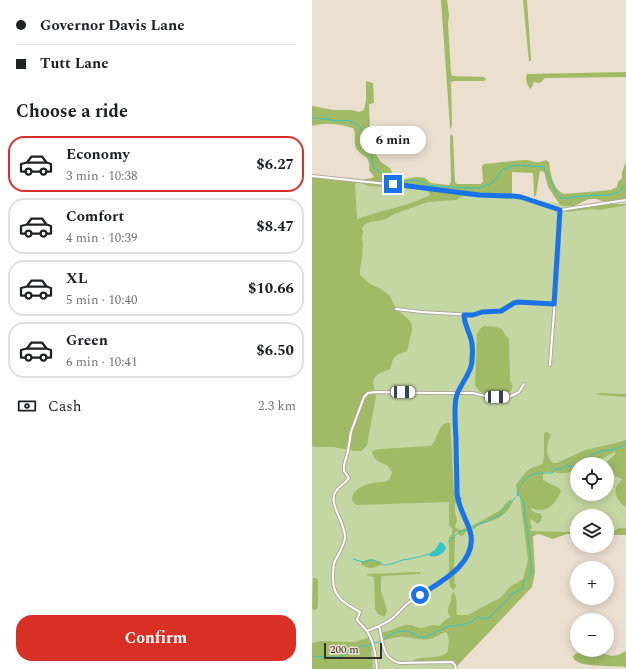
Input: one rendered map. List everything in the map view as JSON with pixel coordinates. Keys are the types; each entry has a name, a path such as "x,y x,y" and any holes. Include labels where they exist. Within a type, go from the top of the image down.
{"street":[{"path":"312,176 479,195 513,196 560,210 626,200"},
{"path":"550,365 560,210"},
{"path":"396,309 473,315 482,312 501,311 518,302 554,304"},
{"path":"367,631 382,625 394,617 412,600 445,579 462,564 468,554 472,540 458,498 455,413 457,393 472,364 472,344 464,315"},
{"path":"377,669 373,643 367,631 357,620 360,612 339,599 335,591 333,580 333,567 345,538 344,528 335,507 334,495 335,491 349,478 344,471 344,465 352,432 364,397 368,393 374,392 473,392 485,396 509,397 519,392 524,384"},
{"path":"379,626 384,651 391,660 400,663 452,662 456,669"}],"green space":[{"path":"441,0 447,0 452,76 484,77 486,79 484,81 451,82 451,130 450,127"},
{"path":"523,0 527,0 531,60 529,62"},
{"path":"626,72 626,77 545,78 540,83 534,82 530,89 526,80 527,74"},
{"path":"366,81 373,83 374,103 369,104 370,128 374,152 381,162 390,168 394,176 401,180 416,177 425,178 431,183 449,185 451,181 451,134 453,136 455,182 457,184 481,184 483,181 482,166 484,164 524,160 539,162 546,160 549,162 554,184 560,192 564,194 611,190 617,187 618,182 622,178 622,172 626,162 626,199 610,202 589,199 574,206 564,206 560,205 548,187 544,172 540,171 536,195 534,197 533,173 512,172 512,199 463,196 456,200 428,202 394,214 386,219 365,224 362,228 363,244 360,275 370,284 381,289 390,296 394,305 410,321 412,330 407,351 397,355 393,359 390,369 378,374 374,378 373,383 376,396 367,445 362,451 355,451 333,447 313,447 312,445 312,177 361,180 374,177 369,170 369,161 356,148 355,133 353,128 332,124 312,126 312,106 359,112 364,110 366,100","holes":["358,182 369,186 422,189 428,191 430,195 412,203 357,219 355,184"]},
{"path":"312,177 504,195 582,207 626,203 626,532 614,532 614,509 570,509 570,532 530,531 532,587 458,659 458,669 312,669"},
{"path":"605,204 626,205 600,210 592,209 566,212 566,211"},
{"path":"484,326 502,329 509,339 510,381 513,386 511,391 499,395 480,392 475,385 477,334"},
{"path":"595,393 626,394 626,397 600,395"},
{"path":"446,423 450,423 454,492 462,498 455,504 457,521 455,526 456,528 460,530 470,527 499,511 510,500 513,501 512,505 507,511 497,519 466,531 464,535 460,536 457,531 455,533 454,583 456,585 453,590 449,581 449,538 452,534 452,528 449,526 449,502 356,505 352,500 354,493 365,485 390,479 392,472 388,466 374,457 372,451 380,449 431,446 439,430"},
{"path":"547,432 551,435 547,450 550,460 553,463 557,463 585,450 626,440 626,507 622,504 616,493 616,487 622,479 614,474 614,457 612,457 616,453 614,452 605,457 570,457 570,472 545,472 543,475 543,480 559,488 561,491 556,501 547,509 537,510 530,508 541,514 542,517 538,524 531,519 530,522 532,527 530,531 570,532 570,534 553,539 539,534 533,536 535,572 532,587 456,667 452,662 413,663 414,660 439,656 447,653 449,642 446,632 433,638 426,639 401,637 382,641 381,632 407,625 421,628 431,625 439,626 446,619 451,617 448,609 453,592 456,599 457,615 468,615 499,599 507,590 523,579 528,560 520,497 517,495 516,485 524,474 543,463 544,433"},
{"path":"619,528 626,528 626,535 614,535 614,531"},
{"path":"371,559 381,562 381,565 371,568 361,564"},
{"path":"420,572 420,574 381,577 381,591 387,610 384,617 378,614 375,609 374,577 366,575"},
{"path":"313,578 318,579 318,606 315,610 312,609"},
{"path":"370,637 374,649 371,652 373,669 312,669 312,643 320,641 355,642"},
{"path":"626,651 626,667 600,666 580,663 573,657 614,657"}],"water":[{"path":"440,542 443,543 446,548 445,550 442,554 437,556 430,556 429,554 435,550"}],"waterway":[{"path":"312,118 350,121 356,124 361,128 368,140 373,167 392,181 399,182 415,180 436,186 479,188 490,184 496,179 501,171 514,165 544,167 560,198 609,195 618,192 626,185"},
{"path":"590,457 601,451 615,449 626,444"},
{"path":"517,496 519,488 529,476 537,473 552,473 555,469 561,469 567,465 570,466"},
{"path":"383,640 391,634 400,631 410,632 418,637 425,637 449,626 462,625 471,622 478,617 486,619 491,617 495,611 508,600 510,595 522,589 524,581 531,574 531,560 524,501 518,494"},
{"path":"473,528 478,524 500,515 515,498"},
{"path":"448,542 459,532 467,530"},
{"path":"353,559 363,562 374,560 386,565 429,554"},
{"path":"312,656 340,657 358,647 381,641"}],"route":[{"path":"393,184 479,195 521,197 560,210 554,304 518,302 504,310 497,312 482,312 473,315 464,315 472,344 472,364 466,379 457,393 456,399 457,493 458,503 468,525 472,540 466,558 462,564 433,588 420,595"}]}
